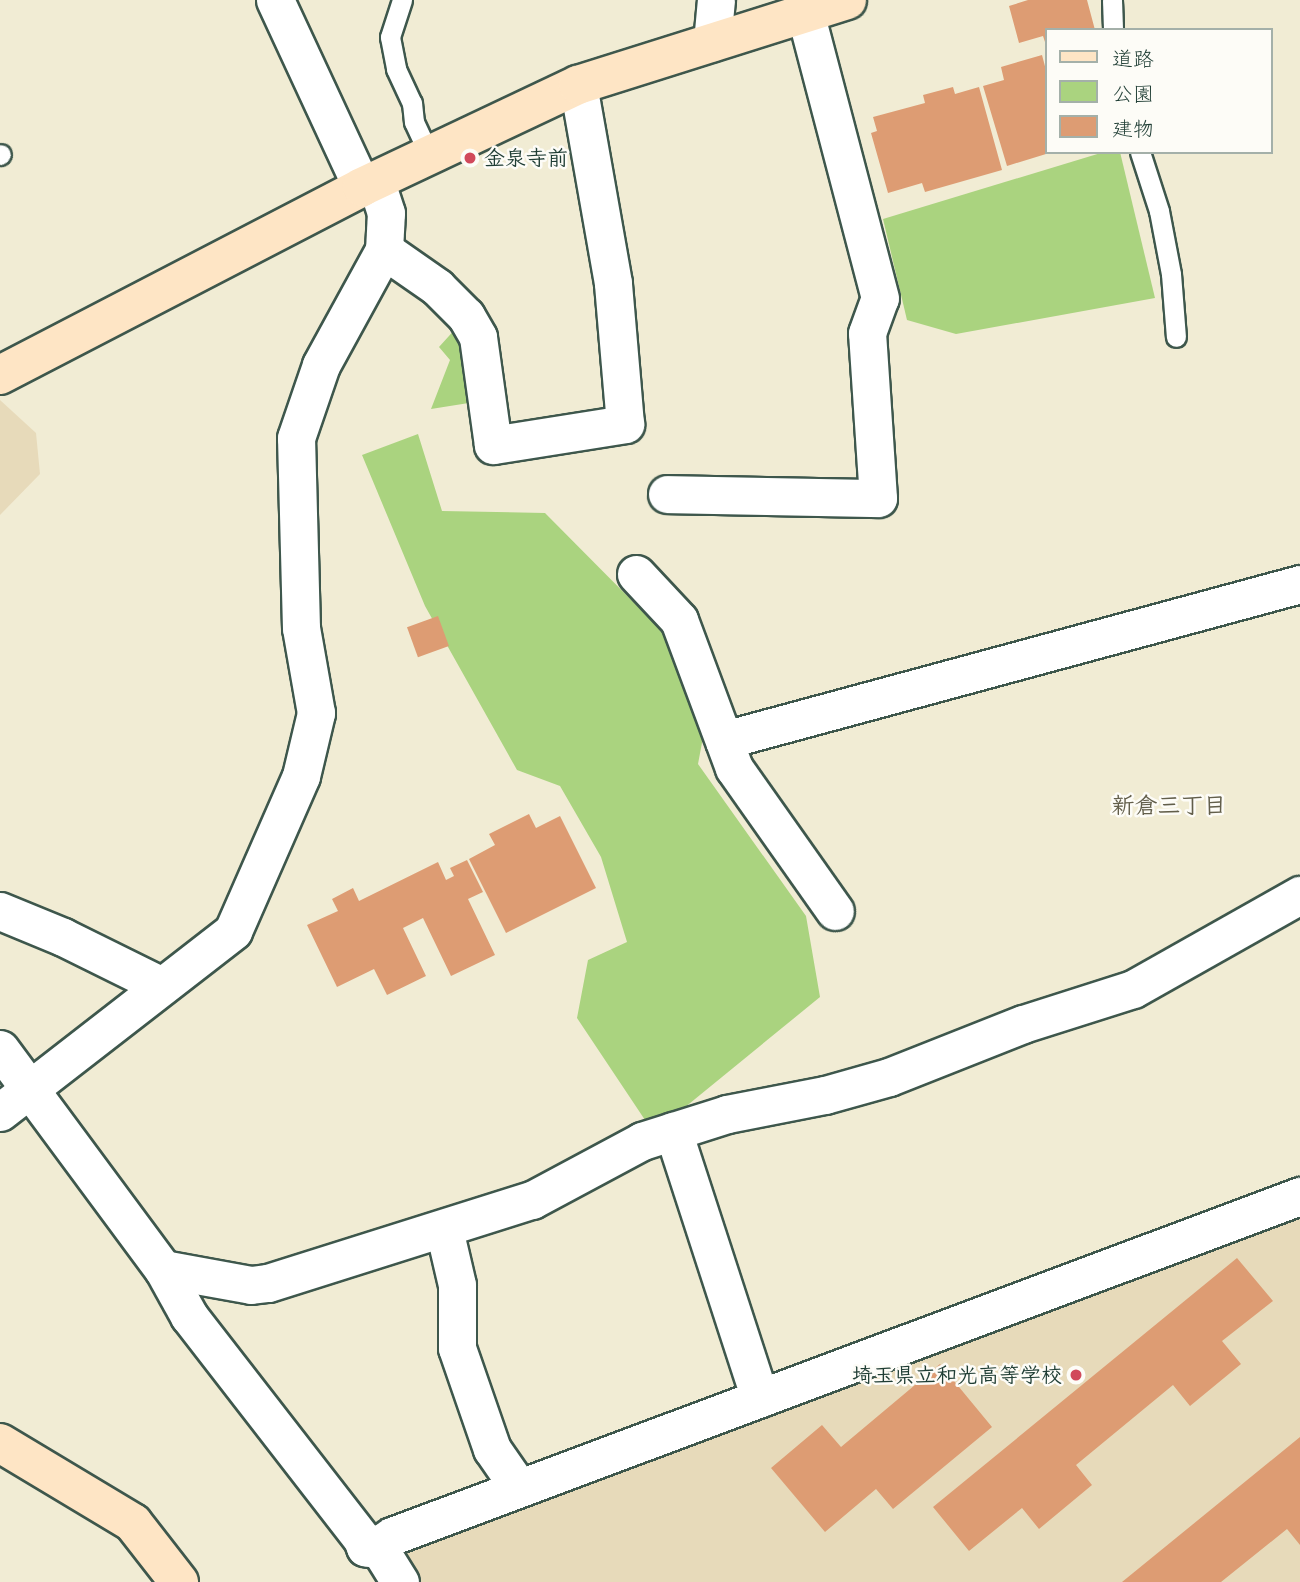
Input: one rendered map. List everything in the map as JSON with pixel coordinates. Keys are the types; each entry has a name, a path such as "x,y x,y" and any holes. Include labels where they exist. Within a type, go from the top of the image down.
{"street":[{"path":"0,1112 233,931 302,776 316,712 301,628 296,438 321,365 384,250 386,213 275,0"},
{"path":"712,42 716,0"},
{"path":"0,375 369,183 578,85 848,0"},
{"path":"667,494 878,498 867,333 880,299 805,13"},
{"path":"384,250 437,287 466,316 478,337 493,445 625,424 613,283 578,85"},
{"path":"636,574 679,620 734,768 835,911"},
{"path":"724,740 1300,584"},
{"path":"163,1269 251,1285 268,1283 444,1229 532,1200 642,1141 727,1114 825,1094 889,1077 1023,1024 1133,989 1300,895"},
{"path":"0,911 63,937 162,986"},
{"path":"0,1049 163,1269 189,1316 362,1539 365,1547 380,1550 400,1582"},
{"path":"673,1131 760,1398"},
{"path":"380,1550 383,1542 392,1536 1300,1196"},
{"path":"444,1229 457,1285 457,1348 492,1449 519,1488"},
{"path":"0,1443 133,1523 179,1582"}],"lane":[{"path":"402,0 390,37 394,59 412,103 414,122 429,154"},
{"path":"1112,0 1113,28"},
{"path":"1141,154 1159,211 1171,274 1175,337"}],"shaded area":[{"path":"0,400 36,433 40,474 0,515"},
{"name":"埼玉県立和光高等学校","path":"1300,1207 1300,1582 418,1582 402,1560 404,1542"}],"green space":[{"path":"1097,154 1120,154 1155,298 956,334 907,320 883,219"},
{"path":"458,326 475,402 431,409 450,360 439,347"},
{"path":"418,434 442,511 545,513 667,636 704,732 698,764 806,916 820,997 673,1117 649,1126 577,1018 588,960 627,942 601,857 560,786 517,770 425,606 362,455"}],"building":[{"path":"1028,0 1087,0 1094,28 1044,28 1044,39 1043,36 1019,43 1009,6"},
{"path":"1042,55 1044,62 1046,154 1007,166 983,86 1004,80 1001,67"},
{"path":"953,87 955,94 979,87 1002,170 925,192 922,183 888,193 871,133 877,131 873,117 925,103 923,95"},
{"path":"438,616 449,646 418,657 407,627"},
{"path":"529,814 536,828 560,816 596,888 506,933 469,859 495,845 489,834"},
{"path":"467,860 483,892 468,899 495,955 451,976 423,918 403,928 426,976 387,995 374,969 337,987 307,925 338,911 332,899 353,888 359,901 438,862 446,880 454,876 450,868"},
{"path":"1237,1258 1273,1301 1222,1341 1241,1364 1190,1406 1173,1385 1076,1465 1092,1485 1039,1529 1022,1508 969,1551 933,1507"},
{"path":"940,1364 992,1427 893,1509 876,1489 825,1532 771,1468 822,1425 841,1447"},
{"path":"1300,1437 1300,1545 1287,1529 1221,1582 1122,1582"}],"place":[{"name":"金泉寺前","path":"470,158"},
{"name":"埼玉県立和光高等学校","path":"1076,1375"}],"district":[{"name":"新倉三丁目","path":"1169,805"}]}
